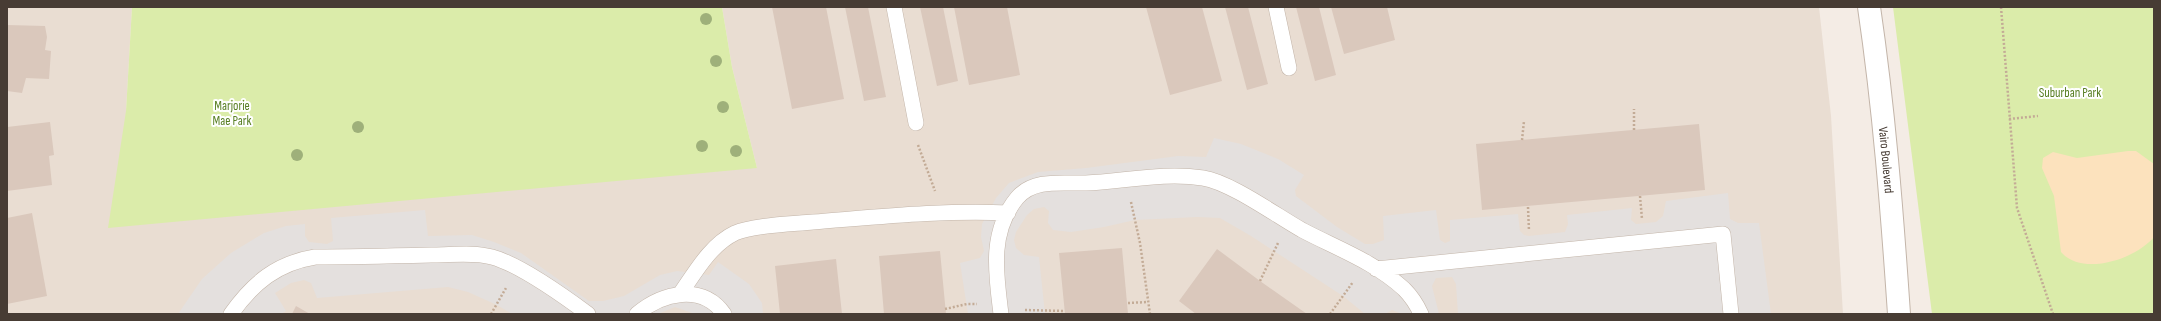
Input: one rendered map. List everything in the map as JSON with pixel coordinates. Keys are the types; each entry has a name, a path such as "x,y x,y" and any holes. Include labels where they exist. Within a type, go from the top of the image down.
{"street":[{"name":"Vairo Boulevard","path":"1869,7 1878,70 1899,314"}],"lane":[{"path":"894,7 916,123"},
{"path":"1276,7 1290,68"},
{"path":"1001,314 995,265 996,250 1001,227 1008,213 1018,198 1027,190 1055,182 1078,183 1183,176 1205,178 1227,186 1291,223 1371,266 1404,289 1421,314"},
{"path":"680,294 698,268 716,247 735,233 773,226 976,212 1008,213"},
{"path":"1371,266 1723,234 1731,314"},
{"path":"231,314 254,286 282,266 297,260 315,258 479,255 492,257 517,268 588,314"},
{"path":"636,314 657,301 680,294 695,294 707,299 718,305 724,314"}],"path":[{"path":"2001,7 2017,208 2053,314"},
{"path":"1634,109 1634,130"},
{"path":"2010,119 2038,116"},
{"path":"1522,140 1524,121"},
{"path":"916,123 918,148 944,214"},
{"path":"1126,180 1140,243 1150,314"},
{"path":"1260,280 1273,251 1291,223"},
{"path":"1330,314 1371,266"},
{"path":"492,314 517,268"},
{"path":"1128,303 1148,302"}],"shaded area":[{"path":"7,7 132,7 126,111 757,168 732,67 722,7 1819,7 1831,116 1843,314 7,314"},
{"path":"1214,138 1241,144 1278,159 1304,175 1295,190 1296,196 1337,227 1365,244 1373,244 1384,240 1383,216 1436,210 1440,240 1445,243 1450,241 1450,220 1518,214 1520,231 1524,235 1529,236 1565,232 1568,224 1567,215 1632,208 1631,220 1636,224 1656,222 1663,216 1666,201 1728,193 1730,219 1738,223 1759,223 1771,314 1458,314 1456,284 1452,277 1436,278 1432,286 1439,314 1402,314 1392,310 1385,314 1365,314 1343,296 1251,236 1220,218 1197,217 1135,220 1071,232 1053,230 1048,223 1049,211 1044,207 1034,209 1027,215 1016,232 1014,240 1016,248 1024,255 1039,257 1045,314 968,314 960,263 980,258 984,251 981,237 982,224 996,198 1009,183 1038,172 1086,168 1178,156 1206,157"},
{"path":"425,210 428,236 472,235 494,242 521,253 589,301 603,301 624,296 660,275 677,271 709,275 718,262 749,284 762,303 763,314 695,314 675,307 658,314 512,314 497,305 468,292 448,287 317,298 311,283 304,280 291,283 275,293 286,311 281,314 178,314 202,279 231,253 264,233 286,226 305,224 305,236 309,242 327,244 333,241 331,218"}],"green space":[{"name":"Marjorie Mae Park","path":"132,7 722,7 732,67 757,168 108,228 126,111"},
{"name":"Suburban Park","path":"1893,7 2154,7 2154,314 1932,314"}],"sand":[{"path":"2136,151 2154,164 2154,237 2146,245 2135,252 2109,262 2095,264 2082,263 2070,259 2061,252 2054,196 2042,168 2043,158 2053,152 2077,158"}],"building":[{"path":"772,7 826,7 844,99 792,109"},
{"path":"845,7 868,7 886,97 864,101"},
{"path":"920,7 943,7 958,81 937,86"},
{"path":"954,7 1007,7 1020,75 969,85"},
{"path":"1146,7 1202,7 1222,81 1170,95"},
{"path":"1225,7 1248,7 1268,84 1247,90"},
{"path":"1296,7 1319,7 1336,75 1315,81"},
{"path":"1331,7 1387,7 1395,40 1344,54"},
{"path":"7,25 45,26 47,37 45,50 51,51 49,79 26,78 22,93 7,91"},
{"path":"50,122 54,155 49,156 52,185 7,191 7,127"},
{"path":"1699,124 1705,190 1482,210 1476,144"},
{"path":"32,213 47,296 7,304 7,218"},
{"path":"1122,248 1128,314 1065,314 1059,253"},
{"path":"1217,249 1307,314 1196,314 1179,301"},
{"path":"940,251 946,314 884,314 879,256"},
{"path":"836,259 842,314 780,314 775,266"},
{"path":"296,306 310,314 292,314"}]}
